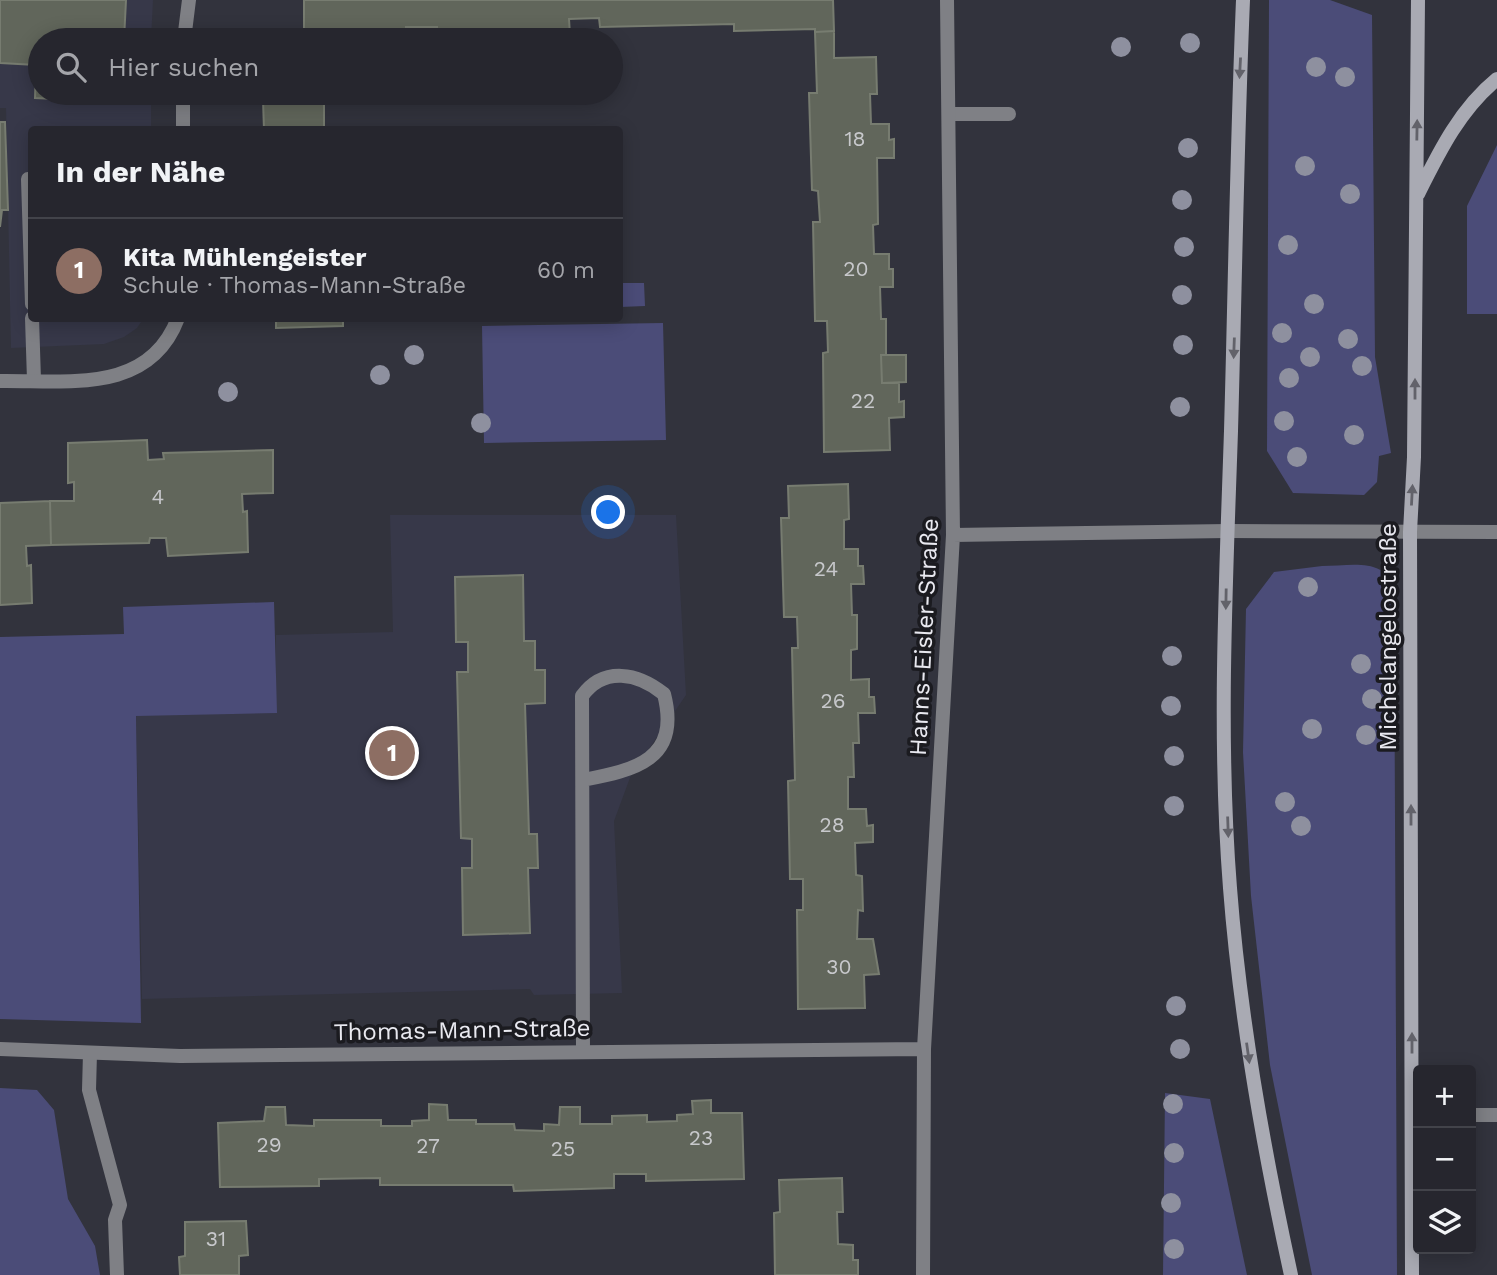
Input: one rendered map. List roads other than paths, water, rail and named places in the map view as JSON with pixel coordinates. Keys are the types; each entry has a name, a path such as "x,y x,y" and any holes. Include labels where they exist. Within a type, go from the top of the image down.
{"main road":[{"path":"1243,0 1224,740 1230,885 1254,1095 1291,1275"},
{"name":"Michelangelostraße","path":"1415,1065 1410,532 1414,457 1418,0"},
{"path":"1416,198 1451,133 1477,95 1497,79"},
{"name":"Michelangelostraße","path":"1412,1275 1415,1128"}],"street":[{"path":"186,28 189,0"},
{"name":"Hanns-Eisler-Straße","path":"923,1275 925,1049 953,535 947,0"},
{"path":"183,105 183,126"},
{"path":"949,114 1009,114"},
{"path":"32,322 34,380"},
{"path":"0,381 85,379 134,371 162,349 176,322"},
{"path":"953,535 1228,531 1497,532"},
{"path":"583,780 621,772 657,752 669,733 664,694 652,684 617,674 590,686 582,696 583,1052"},
{"name":"Thomas-Mann-Straße","path":"0,1049 180,1056 925,1049"},
{"path":"90,1053 89,1090 120,1205 115,1220 117,1275"},
{"path":"1476,1115 1497,1115"}],"place":[{"name":"Kita Mühlengeister","path":"392,753"}]}
